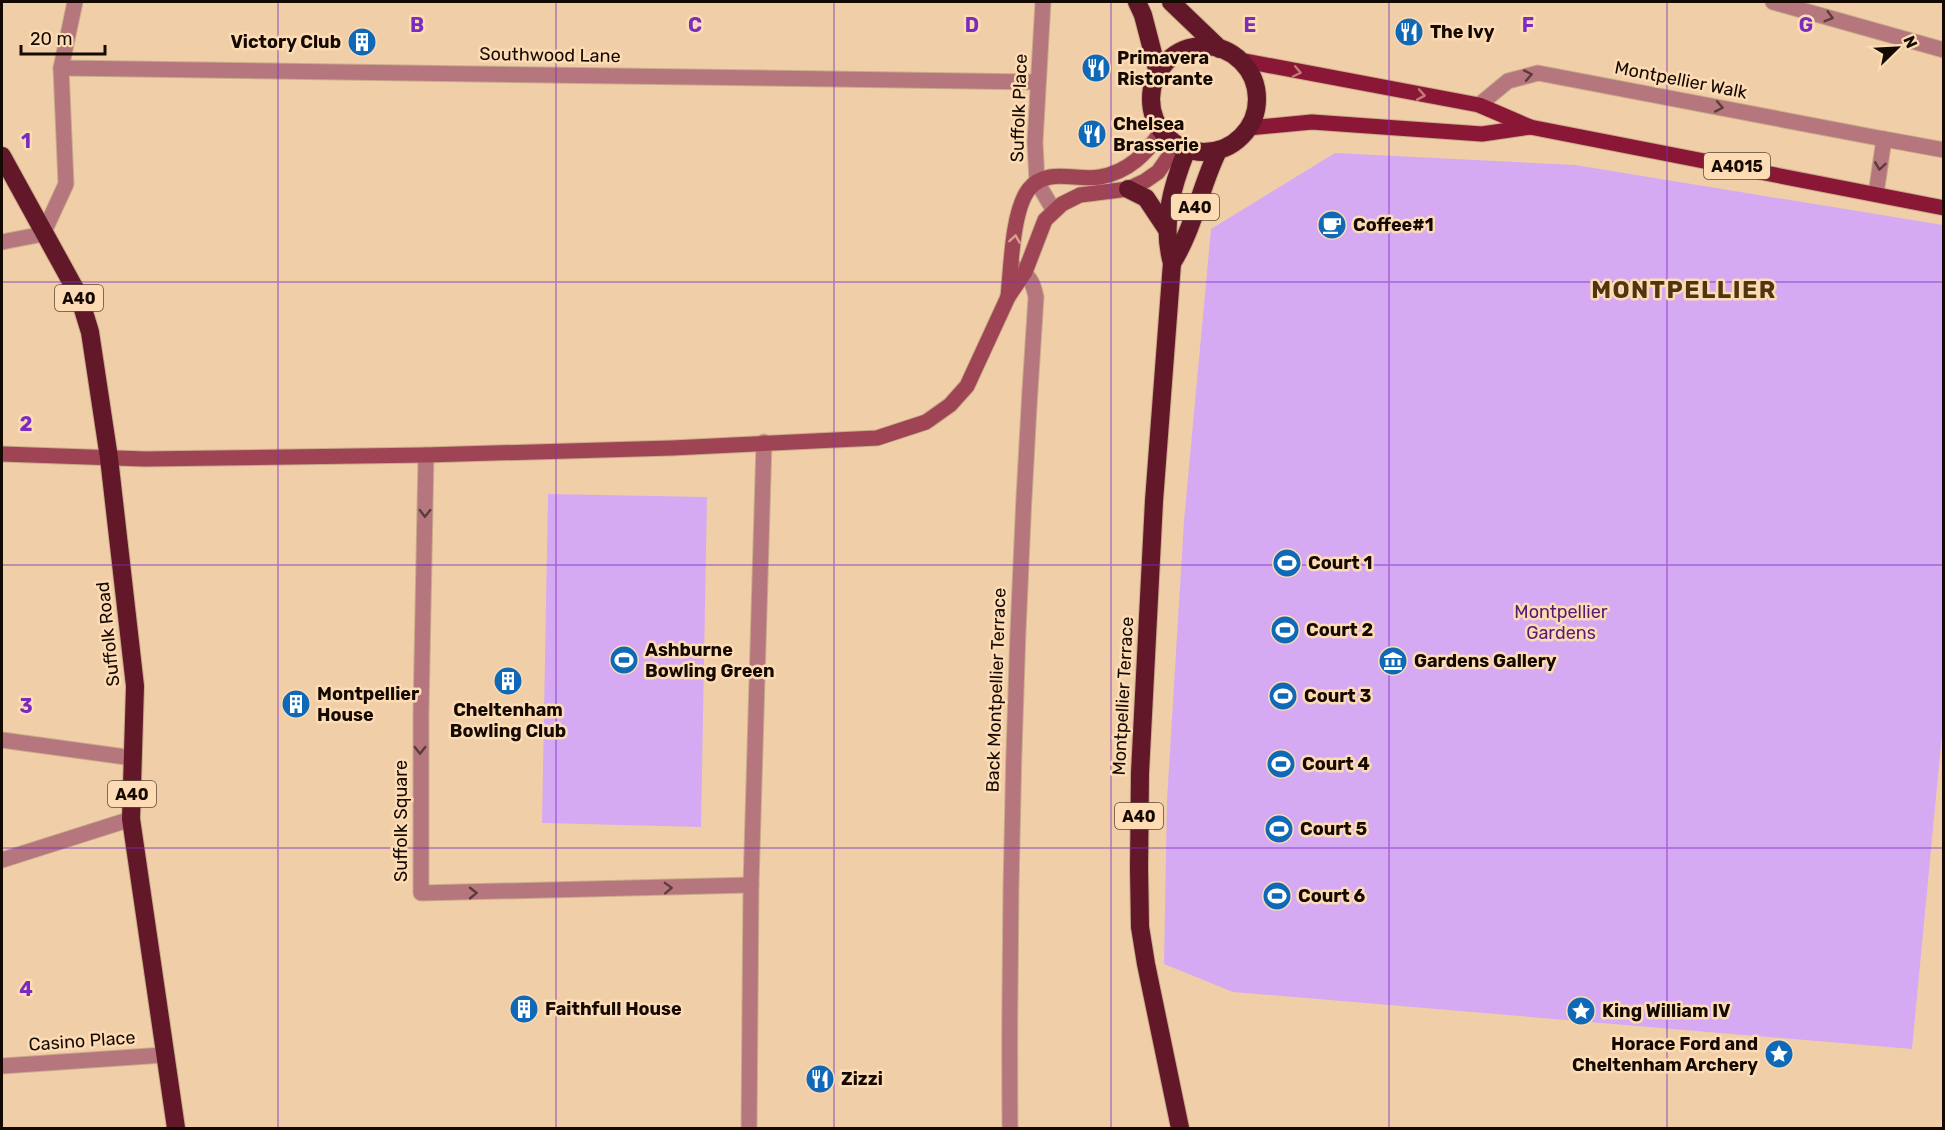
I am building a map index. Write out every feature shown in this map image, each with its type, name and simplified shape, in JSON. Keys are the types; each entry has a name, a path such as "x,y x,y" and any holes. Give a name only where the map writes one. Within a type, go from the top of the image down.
{"highway":[{"path":"1137,2 1143,15 1158,73"},
{"path":"1171,2 1220,49 1240,60 1248,69 1257,93 1254,117 1248,129 1230,146 1218,151 1182,147 1161,132 1151,101 1158,73 1164,63 1184,50 1196,46 1220,49"},
{"name":"Montpellier Terrace","path":"1180,1128 1140,927 1139,868 1140,773 1154,501 1172,263 1166,228 1182,147"},
{"name":"Montpellier Terrace","path":"1172,263 1186,236 1218,151"},
{"name":"Suffolk Road","path":"2,156 78,296 90,332 109,458 135,686 131,819 176,1128"},
{"path":"1128,189 1146,198 1166,228"}],"main road":[{"name":"A4015","path":"1240,60 1479,105 1530,127 1944,208"},
{"name":"A4015","path":"1248,129 1312,122 1482,134 1530,127"}],"street":[{"path":"2,242 44,234 66,184 61,68 75,2"},
{"name":"Suffolk Place","path":"1043,2 1035,142 1037,182 1054,211"},
{"path":"1773,2 1944,50"},
{"name":"Southwood Lane","path":"61,68 1038,82"},
{"name":"Montpellier Walk","path":"1479,105 1508,81 1538,73 1944,150"},
{"path":"1018,269 1021,204 1029,189 1037,182 1057,176 1099,177 1114,172 1142,157 1161,132"},
{"path":"1876,194 1884,139"},
{"path":"2,454 109,458 426,455 877,438 926,422 950,405 966,386 1008,297 1018,269 1045,220 1054,211 1080,195 1128,189 1158,172 1182,147"},
{"name":"Back Montpellier Terrace","path":"1010,1128 1012,780 1018,600 1036,297 1034,284 1018,269"},
{"path":"749,1128 751,885 764,442"},
{"name":"Suffolk Square","path":"426,455 420,723 421,893 751,885"},
{"path":"2,740 134,759"},
{"path":"2,860 131,819"},
{"name":"Casino Place","path":"2,1066 164,1055"}],"green space":[{"name":"Montpellier Gardens","path":"1335,153 1575,165 1943,225 1944,713 1912,1049 1233,992 1164,964 1167,800 1184,521 1211,229"},
{"name":"Ashburne Bowling Green","path":"548,494 707,497 701,827 542,823"}],"place":[{"name":"The Ivy","path":"1409,32"},
{"name":"Victory Club","path":"362,42"},
{"name":"Primavera Ristorante","path":"1096,68"},
{"name":"Chelsea Brasserie","path":"1092,134"},
{"name":"Coffee#1","path":"1332,225"},
{"name":"Court 1","path":"1287,563"},
{"name":"Court 2","path":"1285,630"},
{"name":"Ashburne Bowling Green","path":"624,660"},
{"name":"Gardens Gallery","path":"1393,661"},
{"name":"Cheltenham Bowling Club","path":"508,681"},
{"name":"Court 3","path":"1283,696"},
{"name":"Montpellier House","path":"296,704"},
{"name":"Court 4","path":"1281,764"},
{"name":"Court 5","path":"1279,829"},
{"name":"Court 6","path":"1277,896"},
{"name":"Faithfull House","path":"524,1009"},
{"name":"King William IV","path":"1581,1011"},
{"name":"Horace Ford and Cheltenham Archery","path":"1779,1054"},
{"name":"Zizzi","path":"820,1079"}],"district":[{"name":"MONTPELLIER","path":"1684,290"}]}
